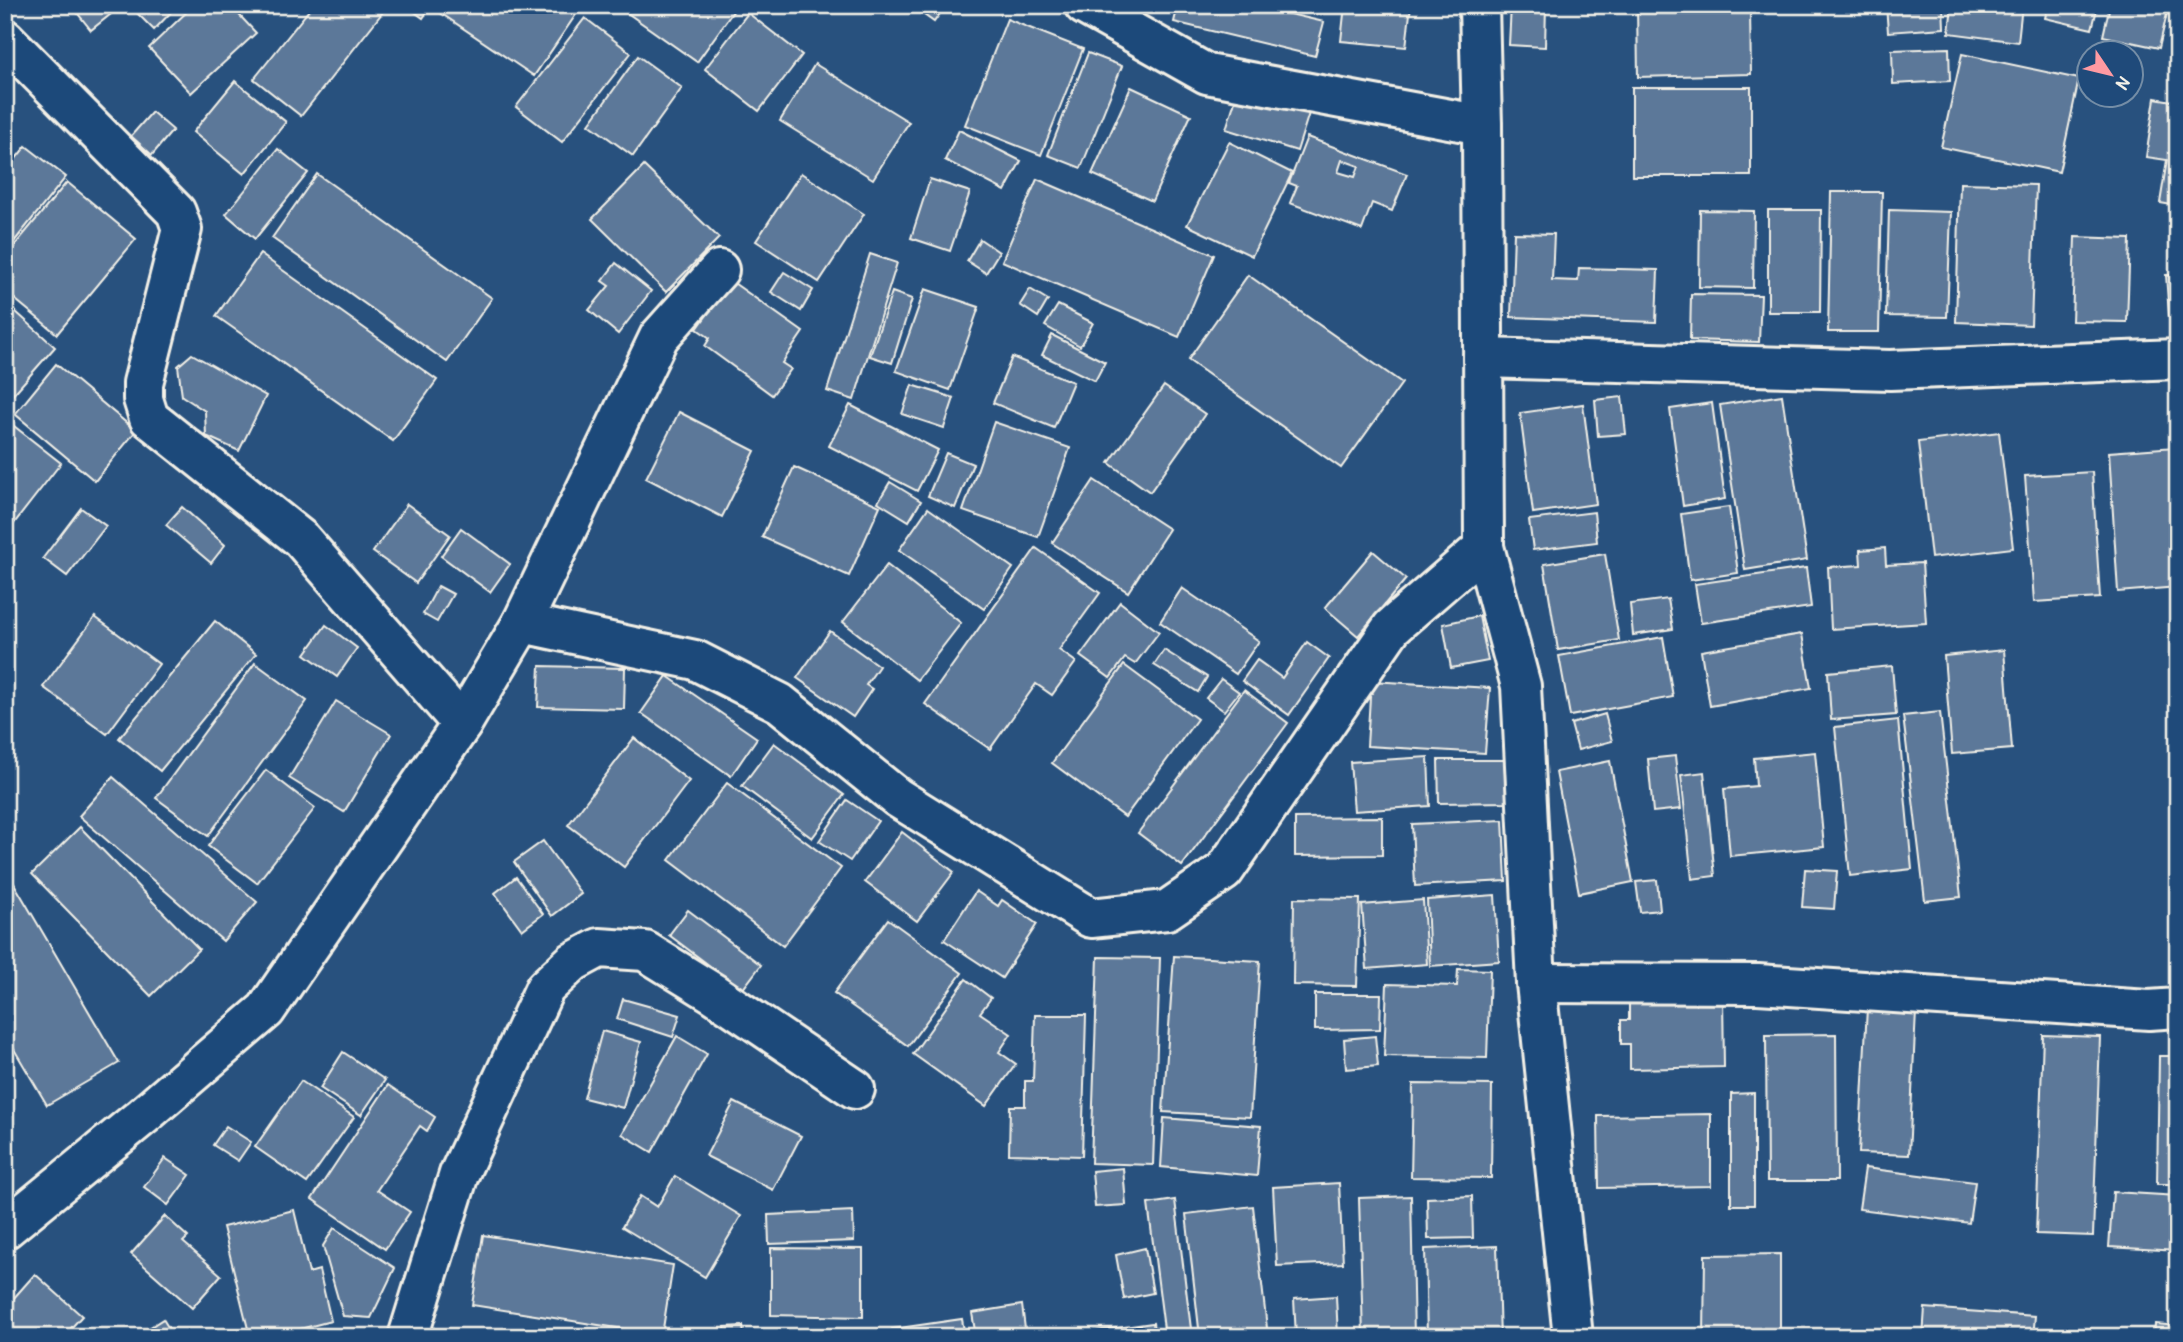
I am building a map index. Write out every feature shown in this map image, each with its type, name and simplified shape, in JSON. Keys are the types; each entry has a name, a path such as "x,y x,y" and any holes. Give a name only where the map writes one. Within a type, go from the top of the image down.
{"street":[{"path":"1084,5 1207,74 1482,125"},
{"path":"1479,5 1484,547 1521,686 1536,983 1573,1337"},
{"path":"5,39 176,212 180,221 182,229 143,383 143,399 149,418 301,539 462,724"},
{"path":"5,1229 267,1010 462,724 522,623 659,337 719,270"},
{"path":"1483,358 1890,370 2178,359"},
{"path":"522,623 695,660 780,703 898,798 1091,918 1167,910 1224,871 1392,627 1484,547"},
{"path":"408,1337 459,1174 545,988 573,962 599,948 645,951 713,993 855,1089"},
{"path":"1536,983 1758,984 2149,1010 2178,1008"}],"building":[{"path":"71,5 121,5 121,6 91,30"},
{"path":"129,5 178,5 154,30"},
{"path":"194,5 230,5 256,33 191,93 149,48"},
{"path":"313,5 382,5 386,8 301,116 254,79"},
{"path":"405,5 432,5 423,18"},
{"path":"444,5 565,5 577,13 534,76 439,12"},
{"path":"616,5 727,5 734,10 697,62"},
{"path":"910,5 946,5 934,22"},
{"path":"1178,5 1251,5 1324,22 1315,56 1174,22"},
{"path":"1345,5 1411,5 1406,47 1341,41"},
{"path":"1511,5 1546,5 1545,47 1509,45"},
{"path":"1637,5 1678,5 1678,13 1750,11 1751,74 1638,77"},
{"path":"1886,5 1943,5 1944,28 1888,32"},
{"path":"1952,5 2022,5 2018,42 1949,33"},
{"path":"2048,5 2098,5 2092,29 2045,18"},
{"path":"2110,5 2169,5 2159,48 2144,45 2144,38 2103,36"},
{"path":"748,13 802,55 759,111 705,69"},
{"path":"585,18 631,53 562,142 516,107"},
{"path":"1007,19 1083,49 1041,155 965,125"},
{"path":"1949,48 1950,81 1893,84 1892,50"},
{"path":"1088,53 1122,66 1081,168 1048,155"},
{"path":"1962,54 2074,78 2074,102 2059,172 1941,147"},
{"path":"638,56 682,88 633,156 589,124"},
{"path":"815,64 909,122 873,179 780,121"},
{"path":"235,81 286,122 244,174 193,132"},
{"path":"1131,87 1191,115 1152,201 1092,174"},
{"path":"1632,87 1751,87 1751,176 1632,176"},
{"path":"1239,88 1310,110 1297,151 1226,129"},
{"path":"2155,98 2178,102 2178,206 2160,203 2167,160 2146,157"},
{"path":"152,112 173,130 152,155 131,136"},
{"path":"959,130 1021,161 1005,191 945,160"},
{"path":"1307,137 1407,174 1392,211 1372,203 1362,230 1290,203 1297,186 1289,183","holes":["1342,160 1359,166 1355,177 1338,172"]},
{"path":"1229,142 1292,173 1252,256 1187,225"},
{"path":"26,146 66,177 13,243 5,237 5,172"},
{"path":"278,149 308,173 255,239 226,214"},
{"path":"644,166 719,238 666,292 592,219"},
{"path":"801,173 864,214 819,282 756,241"},
{"path":"317,174 492,298 447,362 272,238"},
{"path":"930,179 970,192 950,251 911,238"},
{"path":"1037,179 1214,255 1179,337 1002,261"},
{"path":"67,182 136,239 57,334 5,291 5,257"},
{"path":"1960,183 2036,185 2031,325 1956,322"},
{"path":"1831,192 1882,192 1879,332 1828,332"},
{"path":"1700,210 1754,211 1753,288 1699,287"},
{"path":"1768,210 1821,210 1820,312 1768,312"},
{"path":"1889,210 1951,212 1947,317 1886,316"},
{"path":"1514,233 1554,234 1552,280 1578,281 1579,268 1658,270 1656,322 1511,317"},
{"path":"2075,237 2130,239 2127,322 2072,321"},
{"path":"980,239 999,252 986,273 967,261"},
{"path":"260,254 437,380 393,441 216,316"},
{"path":"870,254 897,263 854,400 827,391"},
{"path":"616,263 651,291 618,334 589,310 609,286 602,281"},
{"path":"784,272 813,290 801,311 771,292"},
{"path":"1248,275 1402,383 1341,468 1188,360"},
{"path":"2166,275 2178,275 2178,315 2169,315"},
{"path":"731,281 803,332 782,363 791,369 772,395 705,346 710,338 697,329"},
{"path":"925,289 979,307 950,390 896,371"},
{"path":"1030,289 1048,300 1038,317 1020,305"},
{"path":"892,292 912,299 892,363 870,356"},
{"path":"1691,294 1761,295 1759,342 1690,340"},
{"path":"5,302 55,347 10,398 5,394"},
{"path":"1058,305 1093,323 1080,346 1045,326"},
{"path":"1052,335 1105,362 1095,381 1042,355"},
{"path":"192,354 266,396 239,451 206,436 205,411 182,396 178,366"},
{"path":"1012,357 1073,382 1054,428 993,403"},
{"path":"56,364 136,431 95,481 15,414"},
{"path":"912,385 954,398 944,428 902,414"},
{"path":"1164,386 1205,414 1150,492 1109,463"},
{"path":"1782,395 1807,560 1745,570 1720,405"},
{"path":"1622,397 1626,434 1598,436 1595,400"},
{"path":"1712,403 1725,499 1683,506 1670,409"},
{"path":"1583,404 1596,504 1533,513 1520,413"},
{"path":"850,405 938,450 917,491 829,446"},
{"path":"679,412 755,451 722,517 646,478"},
{"path":"5,419 61,463 5,535"},
{"path":"994,422 1070,448 1038,537 963,511"},
{"path":"1999,432 2013,548 1931,558 1918,442"},
{"path":"2175,447 2178,484 2178,587 2118,592 2109,452"},
{"path":"946,453 973,464 955,508 928,496"},
{"path":"794,467 880,506 849,576 762,537"},
{"path":"2092,472 2100,598 2034,602 2025,476"},
{"path":"1094,480 1169,529 1128,592 1052,543"},
{"path":"890,482 921,501 909,521 878,502"},
{"path":"407,504 450,535 416,583 373,552"},
{"path":"182,507 225,545 211,563 166,525"},
{"path":"1729,507 1738,573 1690,580 1681,514"},
{"path":"81,508 106,526 67,576 43,558"},
{"path":"928,508 1013,568 984,609 899,550"},
{"path":"1594,512 1597,542 1533,550 1529,520"},
{"path":"461,528 510,564 490,592 441,556"},
{"path":"1036,548 1100,593 1059,650 1076,662 1052,695 1036,684 990,749 925,704"},
{"path":"1885,548 1886,565 1922,563 1926,623 1831,629 1828,567 1861,565 1860,550"},
{"path":"1373,551 1406,579 1358,636 1325,608"},
{"path":"1605,554 1619,640 1558,650 1544,564"},
{"path":"887,565 961,623 917,680 843,622"},
{"path":"1806,568 1811,607 1701,623 1695,584"},
{"path":"438,586 453,594 437,622 423,614"},
{"path":"1182,588 1259,641 1236,674 1160,622"},
{"path":"1668,599 1673,629 1633,635 1630,604"},
{"path":"1120,602 1159,632 1135,664 1125,658 1110,678 1080,656"},
{"path":"1479,616 1488,661 1451,668 1443,624"},
{"path":"95,617 159,664 107,734 43,687"},
{"path":"215,621 256,654 160,771 119,738"},
{"path":"326,625 357,648 337,677 305,654"},
{"path":"830,631 879,666 866,685 872,689 853,717 797,678"},
{"path":"1802,634 1811,688 1710,706 1701,651"},
{"path":"1663,637 1673,697 1570,716 1559,656"},
{"path":"1307,642 1329,658 1289,715 1242,681 1257,660 1282,678"},
{"path":"1164,650 1207,677 1198,692 1154,665"},
{"path":"2004,650 2012,749 1952,754 1944,656"},
{"path":"255,663 307,701 208,836 156,798"},
{"path":"1124,665 1197,719 1125,817 1052,763"},
{"path":"540,666 625,668 624,709 538,707"},
{"path":"1892,666 1896,715 1831,720 1828,672"},
{"path":"667,676 757,738 731,776 641,713"},
{"path":"1221,679 1239,692 1224,711 1206,698"},
{"path":"1371,681 1490,688 1485,753 1367,746"},
{"path":"1244,690 1288,723 1182,866 1138,833"},
{"path":"336,701 391,734 344,812 289,778"},
{"path":"1940,712 1961,897 1925,901 1903,716"},
{"path":"1605,714 1612,741 1578,750 1571,724"},
{"path":"1898,720 1912,869 1850,876 1835,727"},
{"path":"634,738 689,781 624,867 568,825"},
{"path":"774,743 844,795 812,838 742,786"},
{"path":"1815,752 1824,847 1730,856 1724,789 1756,786 1754,758"},
{"path":"1675,756 1681,809 1653,812 1648,759"},
{"path":"1428,757 1430,806 1354,811 1350,762"},
{"path":"1438,760 1509,760 1509,802 1439,803"},
{"path":"1610,761 1633,882 1579,893 1556,772"},
{"path":"266,770 315,808 257,883 208,846"},
{"path":"1704,772 1715,876 1692,879 1681,775"},
{"path":"113,777 257,902 223,941 79,816"},
{"path":"727,783 841,868 783,946 669,860"},
{"path":"847,800 878,821 850,861 819,841"},
{"path":"1382,817 1382,855 1295,856 1295,818"},
{"path":"1503,820 1506,881 1415,886 1412,824"},
{"path":"80,827 199,949 151,996 32,874"},
{"path":"902,832 954,872 917,921 865,882"},
{"path":"543,841 581,894 552,916 514,862"},
{"path":"1805,869 1837,871 1834,909 1802,907"},
{"path":"516,877 543,914 522,930 495,893"},
{"path":"12,880 119,1063 47,1105 5,1034 5,884"},
{"path":"1657,880 1660,910 1640,912 1636,882"},
{"path":"976,891 998,906 1002,900 1037,924 1002,978 944,940"},
{"path":"1495,895 1499,961 1430,966 1427,900"},
{"path":"1294,898 1360,899 1357,986 1293,985"},
{"path":"1423,900 1427,964 1367,969 1362,905"},
{"path":"688,910 761,965 742,990 669,935"},
{"path":"888,919 962,973 908,1046 834,993"},
{"path":"1174,956 1260,961 1250,1117 1163,1112"},
{"path":"1098,957 1160,958 1153,1165 1091,1163"},
{"path":"1458,969 1490,970 1487,1058 1384,1056 1387,984 1457,986"},
{"path":"966,979 991,998 980,1013 1011,1034 999,1052 1016,1064 986,1106 913,1054"},
{"path":"1315,994 1381,994 1380,1029 1315,1030"},
{"path":"1723,996 1724,1067 1630,1069 1630,1044 1621,1044 1621,1020 1629,1020 1629,998"},
{"path":"623,999 680,1015 673,1037 617,1019"},
{"path":"1867,1008 1916,1011 1909,1155 1859,1153"},
{"path":"1035,1015 1086,1015 1082,1156 1009,1154 1010,1106 1025,1106 1025,1081 1033,1081"},
{"path":"602,1031 641,1042 623,1108 584,1098"},
{"path":"1836,1034 1837,1181 1767,1181 1766,1035"},
{"path":"2043,1035 2100,1037 2093,1236 2036,1234"},
{"path":"677,1036 707,1054 652,1152 622,1134"},
{"path":"1375,1036 1378,1066 1346,1069 1344,1039"},
{"path":"343,1052 385,1080 361,1115 320,1088"},
{"path":"2159,1056 2178,1056 2178,1184 2157,1184"},
{"path":"301,1081 354,1117 307,1183 255,1147"},
{"path":"1413,1084 1492,1085 1491,1178 1411,1177"},
{"path":"388,1085 435,1117 427,1131 420,1126 377,1190 410,1212 385,1249 312,1199"},
{"path":"1754,1093 1754,1205 1731,1205 1731,1094"},
{"path":"734,1102 801,1136 773,1190 706,1156"},
{"path":"1711,1114 1711,1186 1599,1188 1598,1116"},
{"path":"1164,1118 1261,1126 1257,1176 1161,1167"},
{"path":"226,1126 251,1142 238,1161 213,1145"},
{"path":"165,1158 190,1175 168,1205 144,1187"},
{"path":"1123,1168 1126,1205 1095,1207 1092,1171"},
{"path":"1865,1168 1975,1182 1969,1223 1859,1209"},
{"path":"675,1176 741,1216 705,1277 622,1227 640,1196 657,1207"},
{"path":"1339,1183 1343,1263 1277,1266 1273,1187"},
{"path":"2113,1192 2178,1196 2178,1251 2109,1247"},
{"path":"1411,1196 1414,1337 1363,1337 1359,1198"},
{"path":"1472,1196 1473,1238 1428,1239 1427,1198"},
{"path":"1175,1200 1192,1337 1165,1337 1148,1204"},
{"path":"1253,1206 1268,1337 1200,1337 1186,1214"},
{"path":"294,1210 309,1273 319,1270 331,1321 269,1337 250,1337 223,1227"},
{"path":"853,1211 854,1241 769,1244 768,1215"},
{"path":"165,1216 188,1237 183,1242 221,1275 192,1308 131,1254"},
{"path":"334,1228 395,1268 371,1318 343,1316 323,1246"},
{"path":"483,1235 673,1265 662,1335 472,1305"},
{"path":"1497,1246 1500,1337 1427,1337 1425,1249"},
{"path":"771,1248 863,1249 863,1317 771,1315"},
{"path":"1145,1248 1153,1293 1124,1299 1116,1255"},
{"path":"1780,1254 1780,1337 1704,1337 1705,1255"},
{"path":"35,1274 82,1316 63,1337 5,1337 5,1308"},
{"path":"1336,1296 1338,1337 1296,1337 1294,1299"},
{"path":"1022,1305 1026,1337 976,1337 972,1313"},
{"path":"1925,1308 2035,1316 2033,1337 1923,1337"},
{"path":"163,1319 174,1337 135,1337"},
{"path":"962,1319 965,1337 893,1337 892,1329"},
{"path":"1153,1323 1155,1337 1096,1337 1095,1331"},
{"path":"2155,1324 2178,1326 2178,1337 2154,1337"},
{"path":"743,1326 744,1337 726,1337 725,1327"}]}
